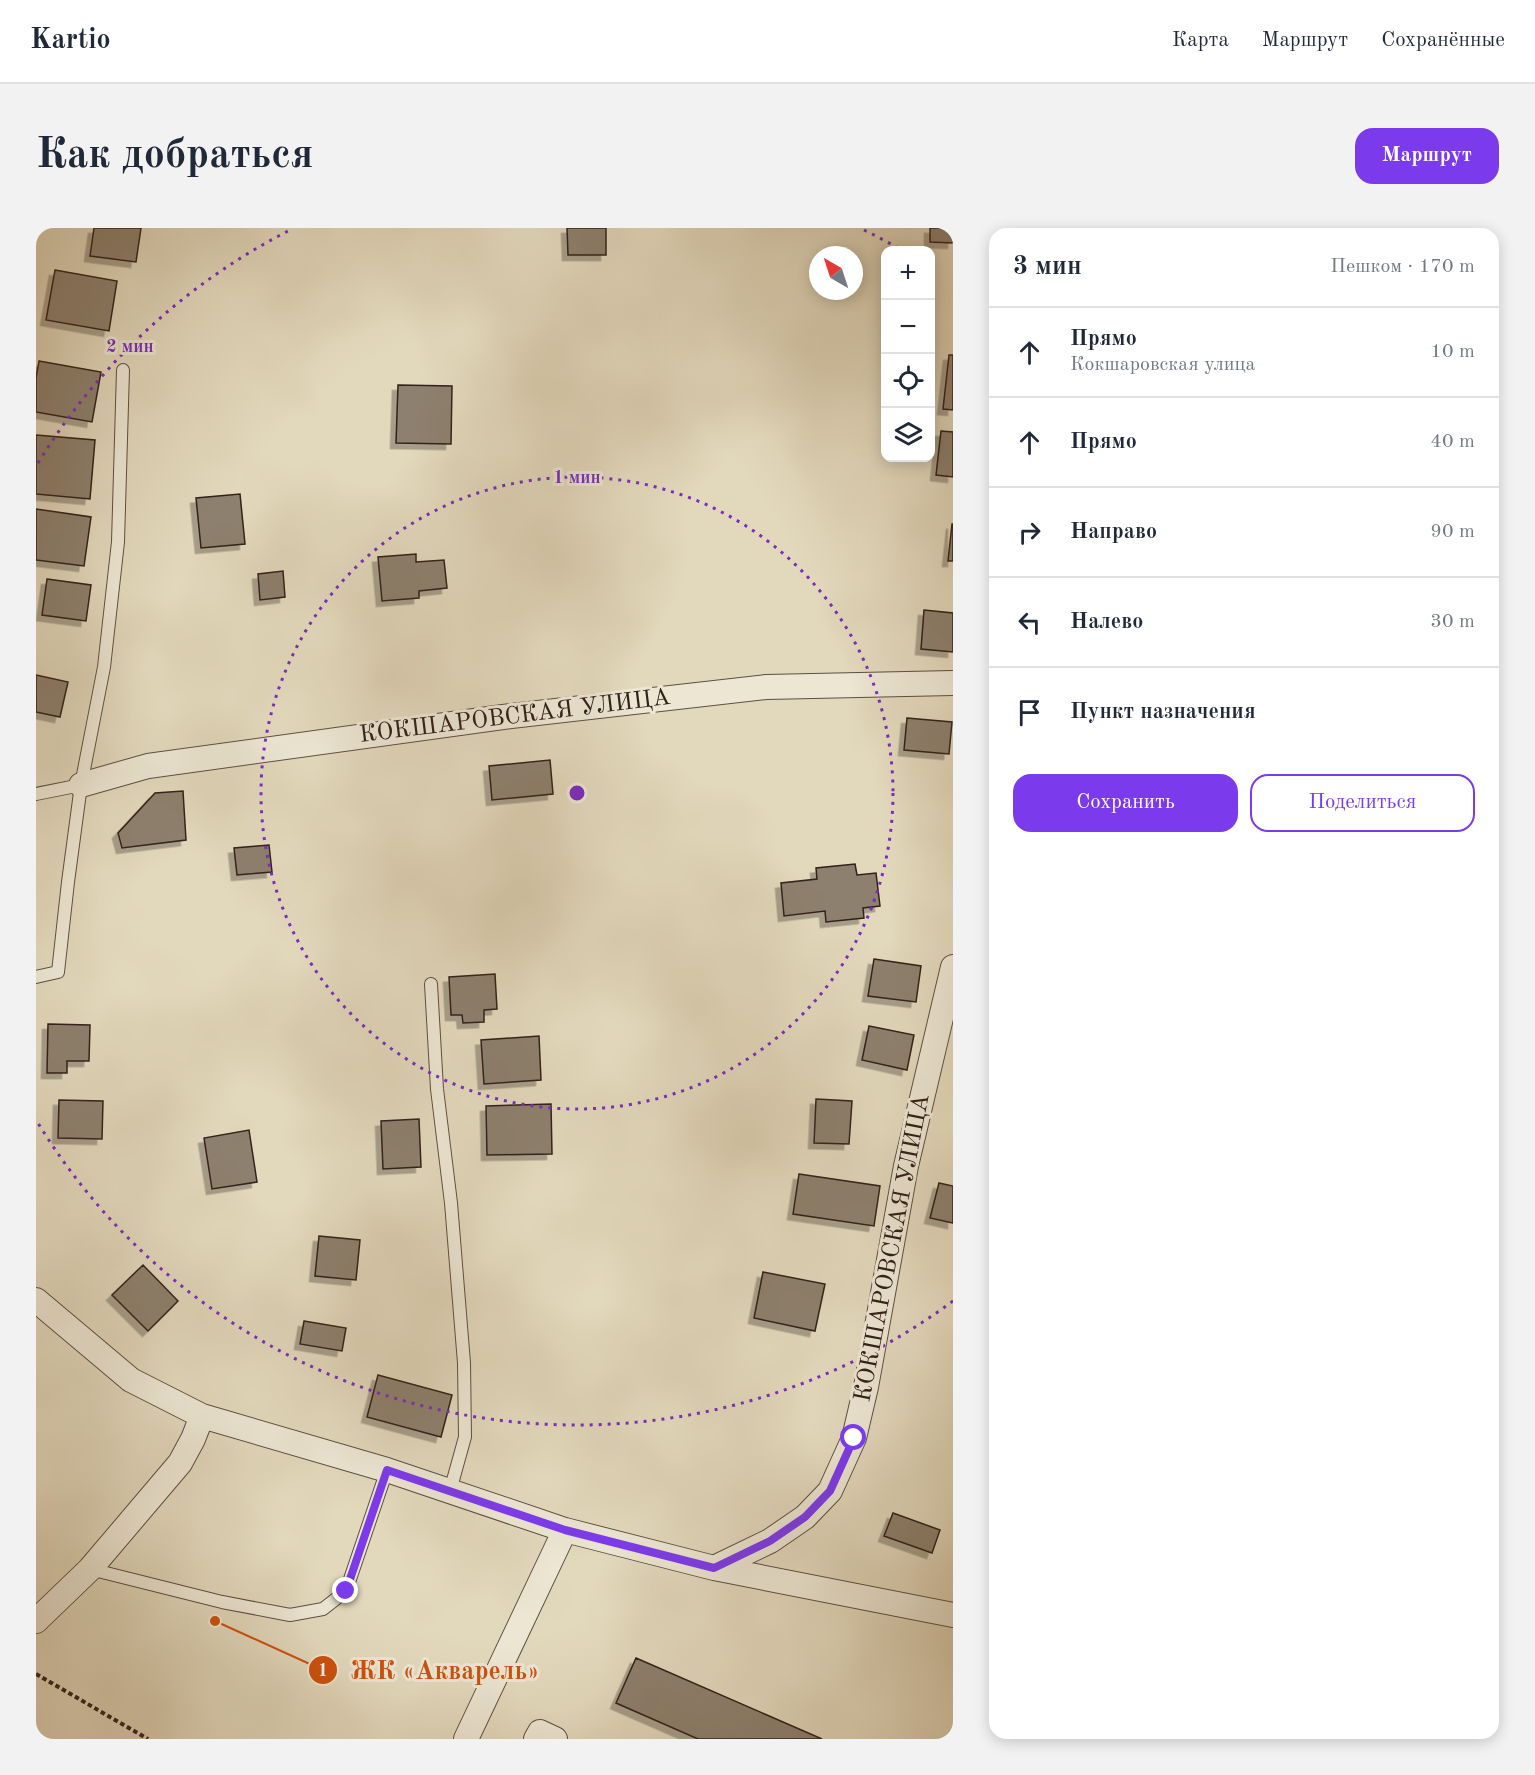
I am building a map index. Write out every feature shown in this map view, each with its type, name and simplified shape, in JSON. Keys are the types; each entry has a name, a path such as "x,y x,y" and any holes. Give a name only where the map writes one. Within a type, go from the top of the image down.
{"street":[{"name":"КОКШАРОВСКАЯ УЛИЦА","path":"81,785 148,766 514,716 766,687 953,683"},
{"name":"КОКШАРОВСКАЯ УЛИЦА","path":"714,1568 770,1541 805,1517 830,1491 854,1438 866,1387 906,1166 953,967"},
{"path":"36,1300 130,1380 202,1416 387,1470 565,1530 714,1568 953,1615"},
{"path":"36,1621 90,1569 180,1463 202,1416"},
{"path":"466,1739 565,1530"}],"lane":[{"path":"36,977 58,972 81,785 104,667 118,542 123,370"},
{"path":"36,794 81,785"},
{"path":"430,984 437,1089 451,1203 464,1363 465,1437 450,1491"},
{"path":"90,1569 222,1602 290,1614 323,1609 346,1591 387,1470"}],"path":[{"path":"36,1674 148,1739"}],"building":[{"path":"94,228 141,228 136,262 90,256"},
{"path":"567,228 606,228 606,255 568,255"},
{"path":"930,228 953,228 953,243 930,242"},
{"path":"55,270 117,281 109,331 46,320"},
{"path":"949,355 953,355 953,410 943,409"},
{"path":"39,361 101,372 92,422 36,412 36,378"},
{"path":"398,385 452,386 451,444 396,443"},
{"path":"941,431 953,432 953,477 936,475"},
{"path":"36,435 95,440 90,499 36,494"},
{"path":"240,494 245,544 201,548 196,498"},
{"path":"36,509 91,517 84,566 36,560"},
{"path":"952,524 953,561 948,561"},
{"path":"416,554 416,562 444,560 447,588 419,591 419,598 382,601 378,557"},
{"path":"283,571 285,597 260,600 258,574"},
{"path":"47,579 91,585 86,621 42,615"},
{"path":"924,610 953,613 953,652 921,649"},
{"path":"36,675 68,682 60,717 36,712"},
{"path":"907,718 952,722 949,754 904,750"},
{"path":"550,760 553,794 492,800 489,766"},
{"path":"183,791 186,840 122,848 118,833 155,793"},
{"path":"269,845 272,872 237,875 234,848"},
{"path":"855,864 857,875 876,873 880,906 863,908 864,918 826,922 825,911 784,916 781,883 817,879 816,868"},
{"path":"874,959 921,966 916,1002 868,996"},
{"path":"495,974 497,1009 484,1010 484,1022 463,1023 462,1015 451,1015 449,977"},
{"path":"48,1024 90,1025 89,1061 67,1061 67,1073 47,1073"},
{"path":"869,1026 914,1035 907,1070 862,1060"},
{"path":"539,1036 541,1080 484,1084 481,1040"},
{"path":"816,1099 852,1101 849,1144 814,1143"},
{"path":"59,1100 103,1101 102,1139 58,1138"},
{"path":"551,1104 552,1154 487,1155 486,1106"},
{"path":"419,1119 421,1167 383,1169 381,1121"},
{"path":"249,1130 257,1182 212,1189 204,1138"},
{"path":"799,1174 880,1186 874,1226 793,1214"},
{"path":"939,1183 953,1186 953,1223 930,1218"},
{"path":"319,1236 360,1240 356,1280 315,1276"},
{"path":"143,1265 178,1301 148,1331 112,1295"},
{"path":"763,1272 825,1284 815,1331 754,1318"},
{"path":"304,1321 346,1328 342,1351 300,1344"},
{"path":"378,1375 452,1395 441,1437 367,1417"},
{"path":"893,1513 940,1530 932,1553 884,1536"},
{"path":"636,1658 822,1739 698,1739 616,1703"}],"place":[{"name":"ЖК «Акварель»","path":"215,1621"}],"route":[{"path":"346,1591 387,1470 565,1530 714,1568 770,1541 805,1517 830,1491 854,1438"}]}
